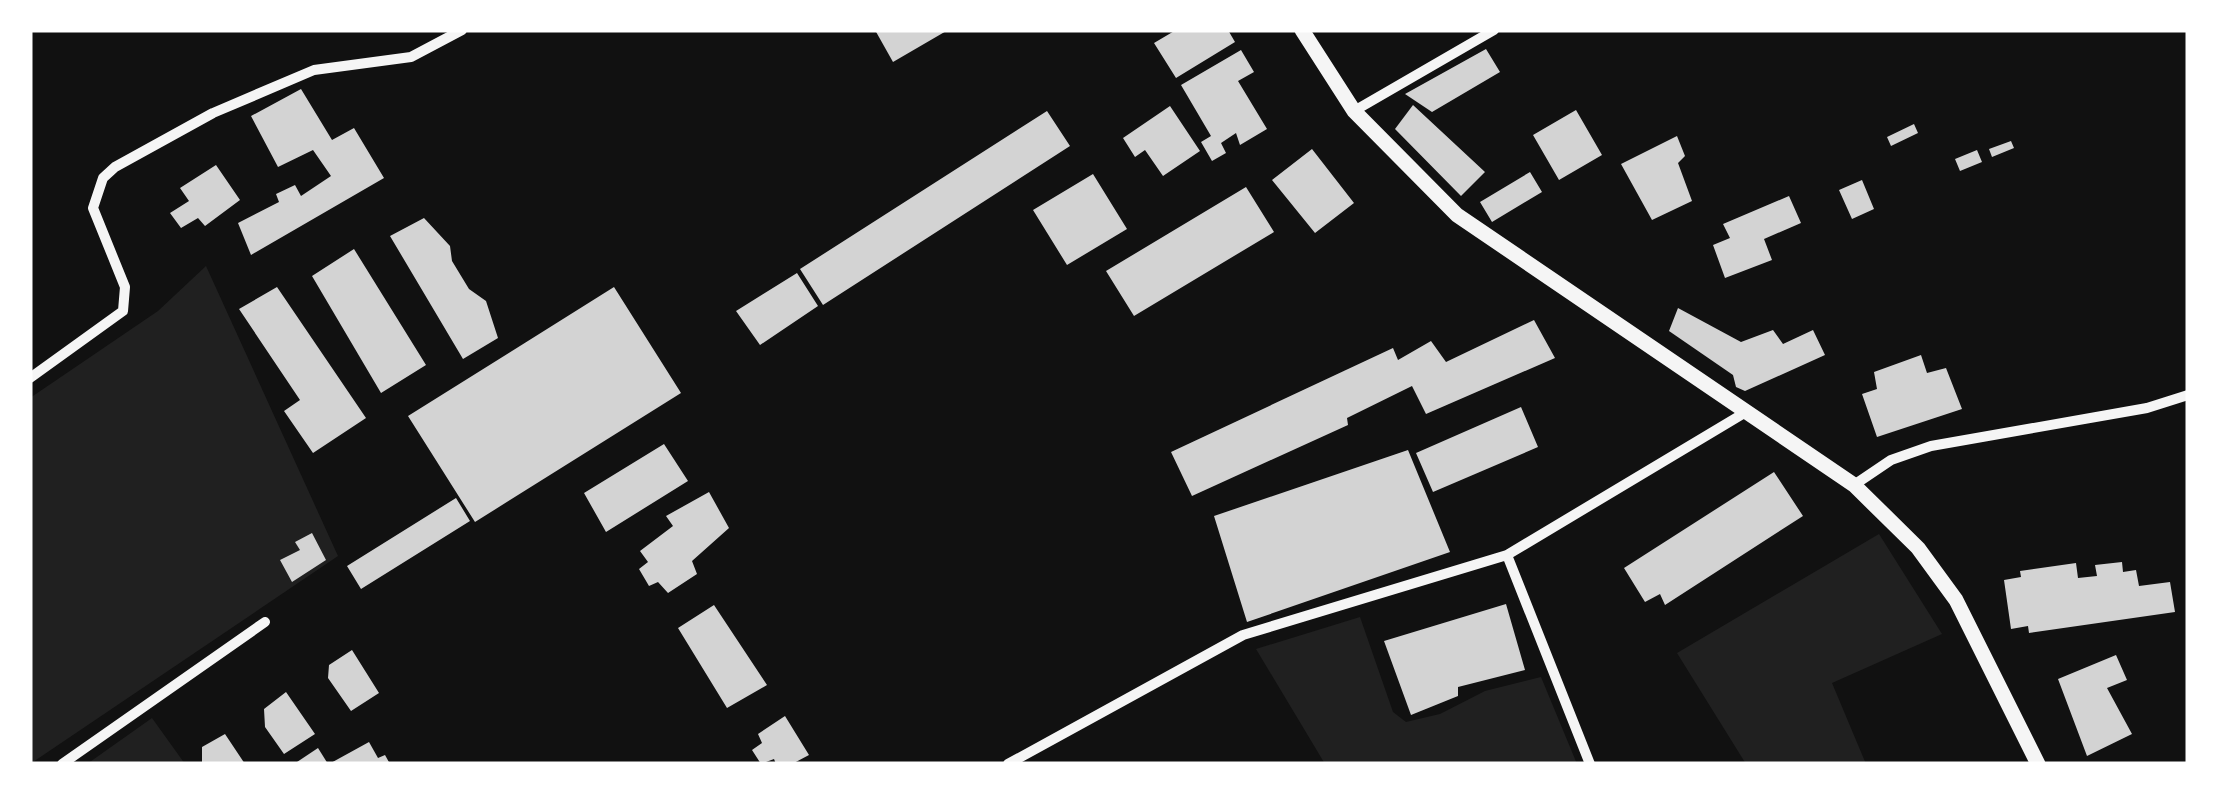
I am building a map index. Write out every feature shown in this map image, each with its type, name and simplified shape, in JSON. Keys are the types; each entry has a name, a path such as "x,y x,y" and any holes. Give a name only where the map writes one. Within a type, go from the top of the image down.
{"street":[{"path":"30,378 124,311 125,287 93,208 104,178 115,166 213,113 314,70 412,57 462,30"},
{"path":"1302,30 1354,111 1457,215 1854,486 1918,548 1956,600 2038,764"},
{"path":"1354,111 1494,30"},
{"path":"1854,486 1892,460 1931,446 2148,408 2188,395"},
{"path":"1008,764 1242,635 1507,554 1746,412"},
{"path":"1507,554 1590,764"},
{"path":"62,764 265,622"}],"shaded area":[{"path":"206,266 338,556 30,764 30,398 158,311"},
{"path":"1879,534 1942,634 1832,683 1866,764 1746,764 1677,653"},
{"path":"1360,617 1393,712 1406,722 1440,714 1485,691 1541,677 1577,764 1325,764 1256,649"},
{"path":"152,718 185,764 87,764"}],"building":[{"path":"875,30 948,30 893,62"},
{"path":"1176,30 1228,30 1235,42 1176,78 1154,43"},
{"path":"1486,49 1500,72 1432,112 1405,94"},
{"path":"1241,50 1254,72 1238,81 1267,129 1240,145 1236,133 1221,143 1226,153 1212,161 1201,142 1211,136 1181,85"},
{"path":"301,89 332,140 354,128 384,178 251,255 238,223 279,202 276,194 295,185 301,196 331,176 313,150 278,167 251,116"},
{"path":"1413,105 1485,172 1461,196 1395,129"},
{"path":"1170,106 1200,151 1163,176 1145,150 1135,157 1123,138"},
{"path":"1576,110 1602,155 1559,180 1533,135"},
{"path":"1047,111 1070,146 823,305 800,269"},
{"path":"1914,124 1918,133 1891,146 1887,137"},
{"path":"1677,136 1685,156 1678,163 1692,201 1652,220 1621,164"},
{"path":"2011,141 2014,148 1992,157 1989,149"},
{"path":"1312,149 1354,203 1315,233 1272,180"},
{"path":"1977,150 1982,162 1960,171 1955,159"},
{"path":"216,165 240,200 205,226 198,218 181,228 170,213 189,201 180,188"},
{"path":"1530,172 1542,192 1492,222 1480,202"},
{"path":"1093,174 1127,229 1067,265 1033,210"},
{"path":"1862,180 1874,209 1852,219 1839,190"},
{"path":"1246,187 1274,232 1134,316 1106,271"},
{"path":"1789,196 1801,223 1764,239 1772,260 1725,278 1713,245 1730,238 1723,224"},
{"path":"424,218 450,246 452,261 469,289 486,301 498,338 463,359 390,236"},
{"path":"354,249 426,365 381,393 312,276"},
{"path":"797,273 818,306 760,345 736,311"},
{"path":"277,287 366,418 313,453 284,411 300,400 239,309"},
{"path":"614,287 681,393 475,522 408,416"},
{"path":"1678,308 1741,342 1773,330 1783,344 1813,330 1825,355 1745,391 1736,387 1733,375 1669,331"},
{"path":"1534,320 1555,358 1426,414 1412,386 1347,418 1348,425 1192,496 1171,452 1393,348 1398,360 1431,341 1446,362"},
{"path":"1921,355 1927,373 1946,368 1962,409 1877,437 1862,394 1877,389 1874,372"},
{"path":"1521,407 1538,447 1433,492 1416,453"},
{"path":"664,444 688,481 606,532 584,493"},
{"path":"1408,450 1450,552 1247,622 1214,516"},
{"path":"1774,472 1803,516 1665,605 1660,594 1645,602 1624,568"},
{"path":"709,492 729,528 692,561 697,574 668,593 658,582 649,586 639,569 648,562 640,551 673,526 666,516"},
{"path":"456,498 470,521 361,589 347,566"},
{"path":"312,533 326,560 292,582 280,560 300,550 295,542"},
{"path":"2122,562 2123,572 2136,570 2139,586 2170,582 2175,612 2029,633 2028,626 2011,629 2004,580 2021,577 2020,571 2076,563 2078,578 2097,576 2095,565"},
{"path":"1506,604 1525,670 1458,687 1458,696 1411,715 1384,641"},
{"path":"714,605 767,685 727,708 678,628"},
{"path":"352,650 379,693 351,711 328,678 329,665"},
{"path":"2116,655 2127,680 2107,688 2132,734 2087,756 2058,679"},
{"path":"286,692 315,734 284,754 265,727 264,709"},
{"path":"785,716 809,755 792,764 776,764 774,759 761,764 752,750 762,743 758,734"},
{"path":"225,734 245,764 202,764 202,747"},
{"path":"369,742 378,758 385,755 390,764 329,764"},
{"path":"318,748 328,764 294,764"}]}
